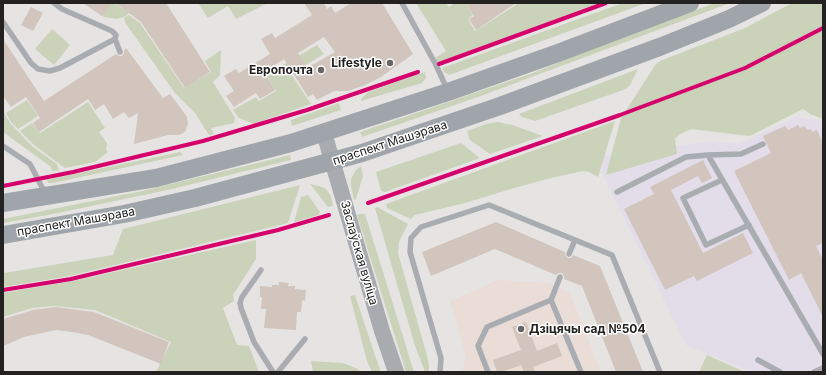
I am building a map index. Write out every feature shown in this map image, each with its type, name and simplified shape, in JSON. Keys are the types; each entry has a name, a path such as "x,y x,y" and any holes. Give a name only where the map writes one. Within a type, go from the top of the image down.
{"main road":[{"name":"праспект Машэрава","path":"3,235 124,214 194,198 362,153 515,101 662,46 729,19 762,3"},
{"path":"3,203 156,178 291,143 448,92 558,53 682,5"},
{"name":"Заслаўская вуліца","path":"324,133 382,331 396,372"}],"lane":[{"path":"54,3 62,9 112,31 116,35 115,39 120,52"},
{"path":"402,3 436,65 448,92"},
{"path":"3,22 31,64 38,70 50,71 60,68 115,39"},
{"path":"617,192 686,157 741,154 763,144"},
{"path":"3,146 30,164 46,196"},
{"path":"708,155 823,354"},
{"path":"722,180 683,198 706,245 749,225"},
{"path":"440,372 441,358 410,252 412,238 421,227 489,205 612,256 660,372"},
{"path":"569,254 575,240"},
{"path":"261,270 242,297 240,303 254,342 273,372"},
{"path":"560,277 551,300 581,372"},
{"path":"488,372 478,346 487,327 551,300"},
{"path":"278,372 305,339"},
{"path":"758,360 780,372"},
{"path":"814,372 823,368"}],"shaded area":[{"path":"796,117 823,121 823,372 751,372 686,345 594,157 711,141 739,144"},
{"name":"Дзіцячы сад №504","path":"498,280 549,283 570,293 601,372 462,372 466,357 450,301"}],"green space":[{"path":"100,3 114,3 129,13 126,16 117,19 102,16 107,8"},
{"path":"198,3 266,4 236,19 228,6 208,18"},
{"path":"416,3 446,3 449,7 455,3 466,3 473,15 468,19 475,31 519,3 600,3 437,63 435,58 446,51"},
{"path":"623,3 646,3 449,75 444,72 442,68"},
{"path":"715,3 730,3 478,97 362,137 360,132 533,73 612,41"},
{"path":"792,3 823,3 823,119 810,114 803,109 750,136 691,129 680,134 675,139 677,154 606,175 621,118 656,64 660,61 745,28"},
{"path":"129,15 140,23 184,88 211,72 205,61 221,50 220,75 213,82 235,118 234,123 211,128 214,134 209,135 195,113 175,93 126,24 124,18"},
{"path":"52,29 70,45 54,65 35,49"},
{"path":"317,45 324,54 291,74 311,104 254,124 239,118 233,110 256,97 259,101 276,91 266,75"},
{"path":"638,69 630,85 626,89 535,121 522,117 519,114"},
{"path":"425,72 426,78 422,83 361,101 361,99 368,92"},
{"path":"27,100 38,116 18,129 11,122 6,113"},
{"path":"88,102 105,128 99,132 107,143 106,150 108,152 95,162 65,168 34,145 20,131 32,123 40,133"},
{"path":"339,103 341,110 292,126 291,120"},
{"path":"3,111 10,123 32,146 57,164 59,170 52,171 51,167 3,132"},
{"path":"615,121 598,177 589,172 583,171 547,179 465,203 415,215 411,219 387,208 386,204"},
{"path":"498,122 512,125 543,136 490,154 470,140 467,131 486,124"},
{"path":"461,143 480,158 385,192 381,191 376,172"},
{"path":"180,152 183,155 53,183 49,183 46,180"},
{"path":"290,155 291,160 168,190 3,223 3,219 142,191"},
{"path":"361,166 363,176 356,199 354,200 351,179 356,170"},
{"path":"310,184 326,189 331,196 333,206 328,207"},
{"path":"300,185 288,223 70,276 3,287 3,272 113,255 123,229"},
{"path":"308,195 320,212 319,215 294,222 301,197"},
{"path":"377,207 408,224 399,242 398,253 427,356 429,372 425,372 415,346 375,208"},
{"path":"365,214 414,372 406,372 357,215"},
{"path":"256,240 256,259 233,295 234,301 223,308 237,345 249,346 259,372 156,372 171,342 95,310 54,306 32,308 3,317 3,293 78,280"},
{"path":"355,295 381,372 372,372 367,361 350,296"},
{"path":"707,355 745,372 699,372"},
{"path":"311,361 343,363 358,369 360,372 313,372"}],"building":[{"path":"83,3 111,3 102,16"},
{"path":"115,3 166,3 210,72 185,88 141,22"},
{"path":"304,3 324,3 327,9 331,6 335,13 351,3 382,3 413,54 381,77 365,85 348,91 334,91 317,100 313,94 308,97 284,59 264,72 275,90 260,99 256,93 234,107 226,96 234,91 224,76 236,69 239,73 270,54 261,39 272,33 275,38 312,15","holes":["324,37 335,52 307,68 298,53"]},
{"path":"466,3 516,3 476,30 469,19 474,16"},
{"path":"31,7 43,13 33,31 21,25"},
{"path":"3,39 44,101 116,54 122,56 126,48 163,98 170,94 185,114 188,124 185,132 179,135 168,135 134,144 138,113 129,118 124,112 113,119 104,104 95,110 88,99 39,132 33,123 40,118 26,97 11,107 3,96"},
{"path":"798,125 800,128 805,126 807,130 811,129 812,132 817,130 823,143 823,243 816,246 823,260 823,317 801,273 789,280 734,171 771,153 763,136 785,126 788,130"},
{"path":"703,160 712,178 702,183 698,176 671,190 703,253 743,233 753,253 697,281 694,276 665,290 624,209 654,194 650,187"},
{"path":"496,222 565,252 565,255 568,258 571,258 573,255 600,266 643,372 616,372 582,286 564,279 562,273 556,275 495,249 431,276 422,252"},
{"path":"279,282 289,283 288,286 295,286 295,289 306,290 305,301 302,300 301,312 297,312 296,330 264,328 266,309 261,309 262,297 260,297 260,286 272,287 272,285 279,285"},
{"path":"55,307 94,312 169,342 161,364 88,335 56,330 24,337 3,346 3,319 33,310"},
{"path":"526,322 537,351 557,343 562,356 533,367 535,372 524,372 521,365 502,372 497,372 493,360 521,350 512,327"}],"cycle path":[{"path":"439,64 606,3"},
{"path":"368,203 620,115 745,68 823,28"},
{"path":"3,186 73,172 203,141 307,110 418,72"},
{"path":"3,290 71,279 278,230 329,215"}],"place":[{"name":"Lifestyle","path":"390,63"},
{"name":"Европочта","path":"321,70"},
{"name":"Дзіцячы сад №504","path":"521,329"}]}
